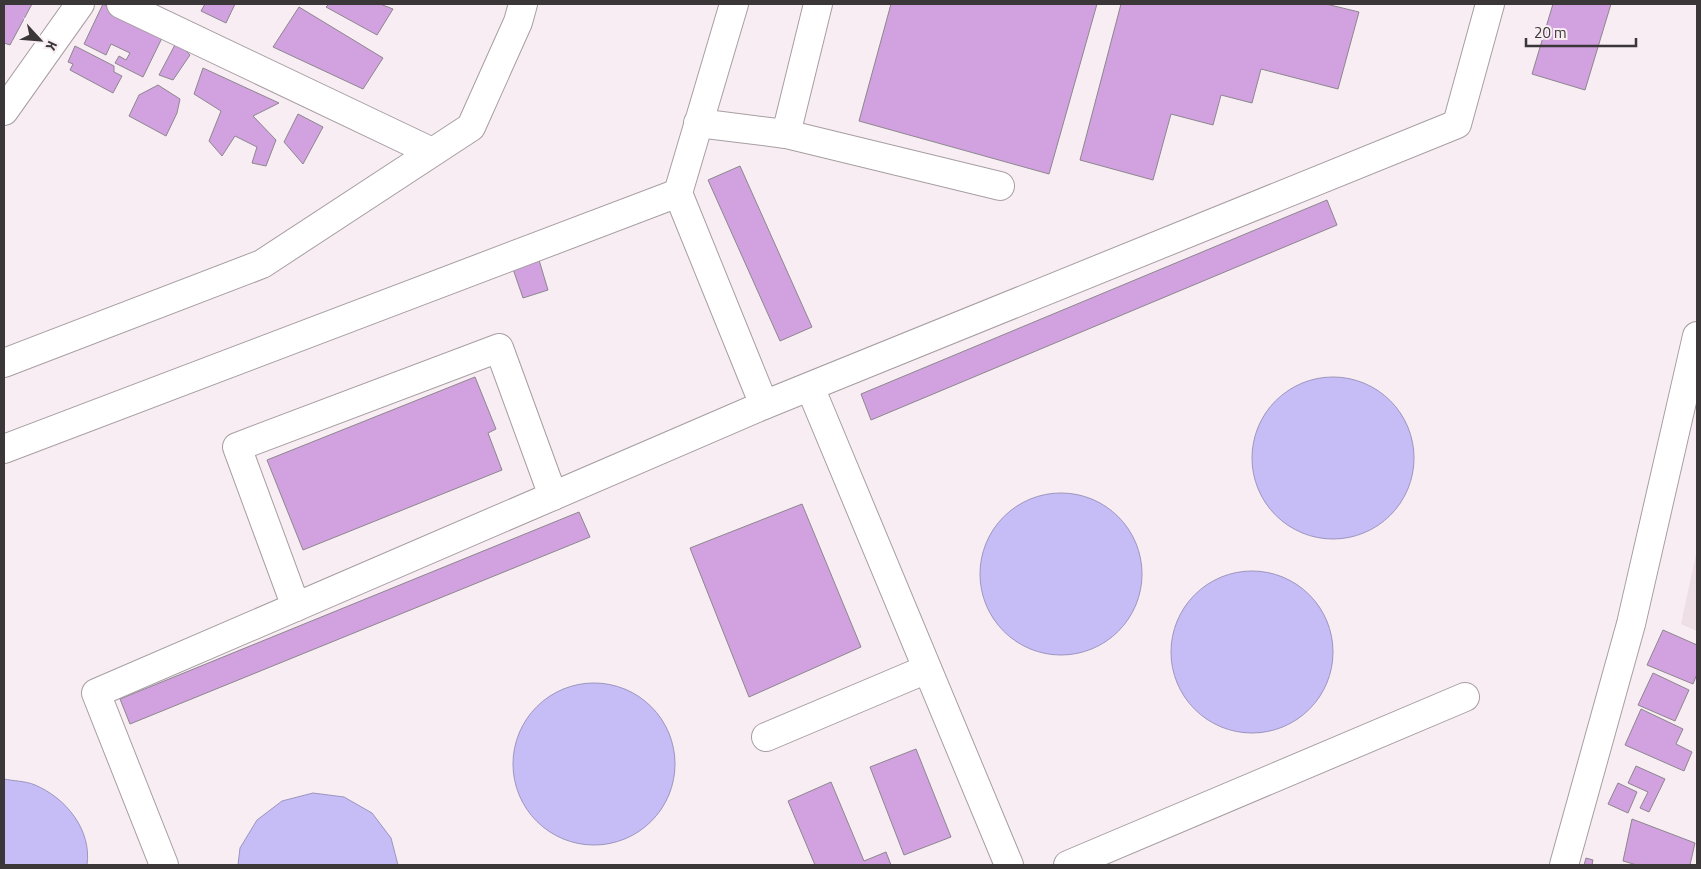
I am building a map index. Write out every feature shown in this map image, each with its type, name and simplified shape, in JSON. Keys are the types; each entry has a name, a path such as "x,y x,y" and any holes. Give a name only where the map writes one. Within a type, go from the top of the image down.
{"street":[{"path":"4,111 80,4"},
{"path":"122,4 432,152"},
{"path":"4,363 262,264 470,127 518,22 523,4"},
{"path":"734,4 678,193 764,405"},
{"path":"786,134 818,4"},
{"path":"164,865 96,693 764,405 1457,124 1490,4"},
{"path":"698,123 786,134 1000,186"},
{"path":"4,449 678,193"},
{"path":"1564,865 1631,624 1697,336"},
{"path":"296,607 237,447 499,348 553,496"},
{"path":"810,386 1009,865"},
{"path":"766,737 927,669"},
{"path":"1068,865 1465,697"}],"shaded area":[{"path":"1333,377 1364,383 1390,401 1408,427 1414,458 1408,489 1390,515 1364,533 1333,539 1302,533 1276,515 1258,489 1252,458 1258,427 1276,401 1302,383"},
{"path":"1061,493 1092,499 1118,517 1136,543 1142,574 1136,605 1118,631 1092,649 1061,655 1030,649 1004,631 986,605 980,574 986,543 1004,517 1030,499"},
{"path":"1697,550 1697,631 1681,624"},
{"path":"1252,571 1268,573 1283,578 1297,585 1309,595 1319,607 1326,621 1331,636 1333,652 1331,668 1326,683 1319,697 1309,709 1297,719 1283,726 1268,731 1252,733 1236,731 1221,726 1207,719 1195,709 1185,697 1178,683 1173,668 1171,652 1173,636 1178,621 1185,607 1195,595 1207,585 1221,578 1236,573"},
{"path":"594,683 625,689 651,707 669,733 675,764 669,795 651,821 625,839 594,845 563,839 537,821 519,795 513,764 519,733 537,707 563,689"},
{"path":"4,779 35,785 57,798 66,807 81,828 87,852 87,865 4,865"},
{"path":"313,793 344,797 372,813 391,838 398,865 238,865 240,848 257,820 282,801"}],"building":[{"path":"4,4 32,4 10,45 4,43"},
{"path":"103,4 123,13 162,38 143,77 115,63 119,56 126,60 130,53 111,44 106,55 84,44"},
{"path":"205,4 235,4 226,23 201,11"},
{"path":"329,4 380,4 393,9 377,35 326,7"},
{"path":"891,4 1097,4 1049,174 859,121"},
{"path":"1121,4 1326,4 1359,12 1338,89 1261,69 1252,103 1221,95 1213,125 1171,114 1153,180 1080,160"},
{"path":"1553,4 1611,4 1585,90 1532,74"},
{"path":"299,7 383,58 363,89 273,47"},
{"path":"177,41 190,55 173,80 159,75"},
{"path":"75,46 114,66 114,72 122,76 113,93 70,70 73,64 68,62"},
{"path":"203,68 279,103 253,116 276,140 266,166 252,163 257,147 235,136 222,156 209,141 221,111 194,94"},
{"path":"158,85 180,99 177,113 166,136 129,116 139,95"},
{"path":"298,114 323,127 303,164 284,142"},
{"path":"740,166 812,327 780,341 708,180"},
{"path":"1327,200 1337,225 871,420 861,394"},
{"path":"539,260 548,290 523,298 513,269"},
{"path":"475,377 496,429 488,433 502,470 303,550 267,460"},
{"path":"802,504 861,647 749,697 690,548"},
{"path":"579,512 590,537 130,724 120,699"},
{"path":"1663,630 1697,645 1697,674 1693,684 1647,665"},
{"path":"1653,673 1689,690 1675,721 1638,705"},
{"path":"1641,709 1683,729 1676,744 1692,752 1684,771 1625,745"},
{"path":"916,749 951,837 904,855 870,767"},
{"path":"1636,766 1665,779 1649,812 1640,808 1648,792 1628,783"},
{"path":"831,782 864,861 886,852 891,865 815,865 788,801"},
{"path":"1618,783 1637,792 1628,813 1608,804"},
{"path":"1632,819 1695,843 1690,865 1637,865 1623,861"},
{"path":"1586,858 1593,860 1592,865 1584,865"}]}
